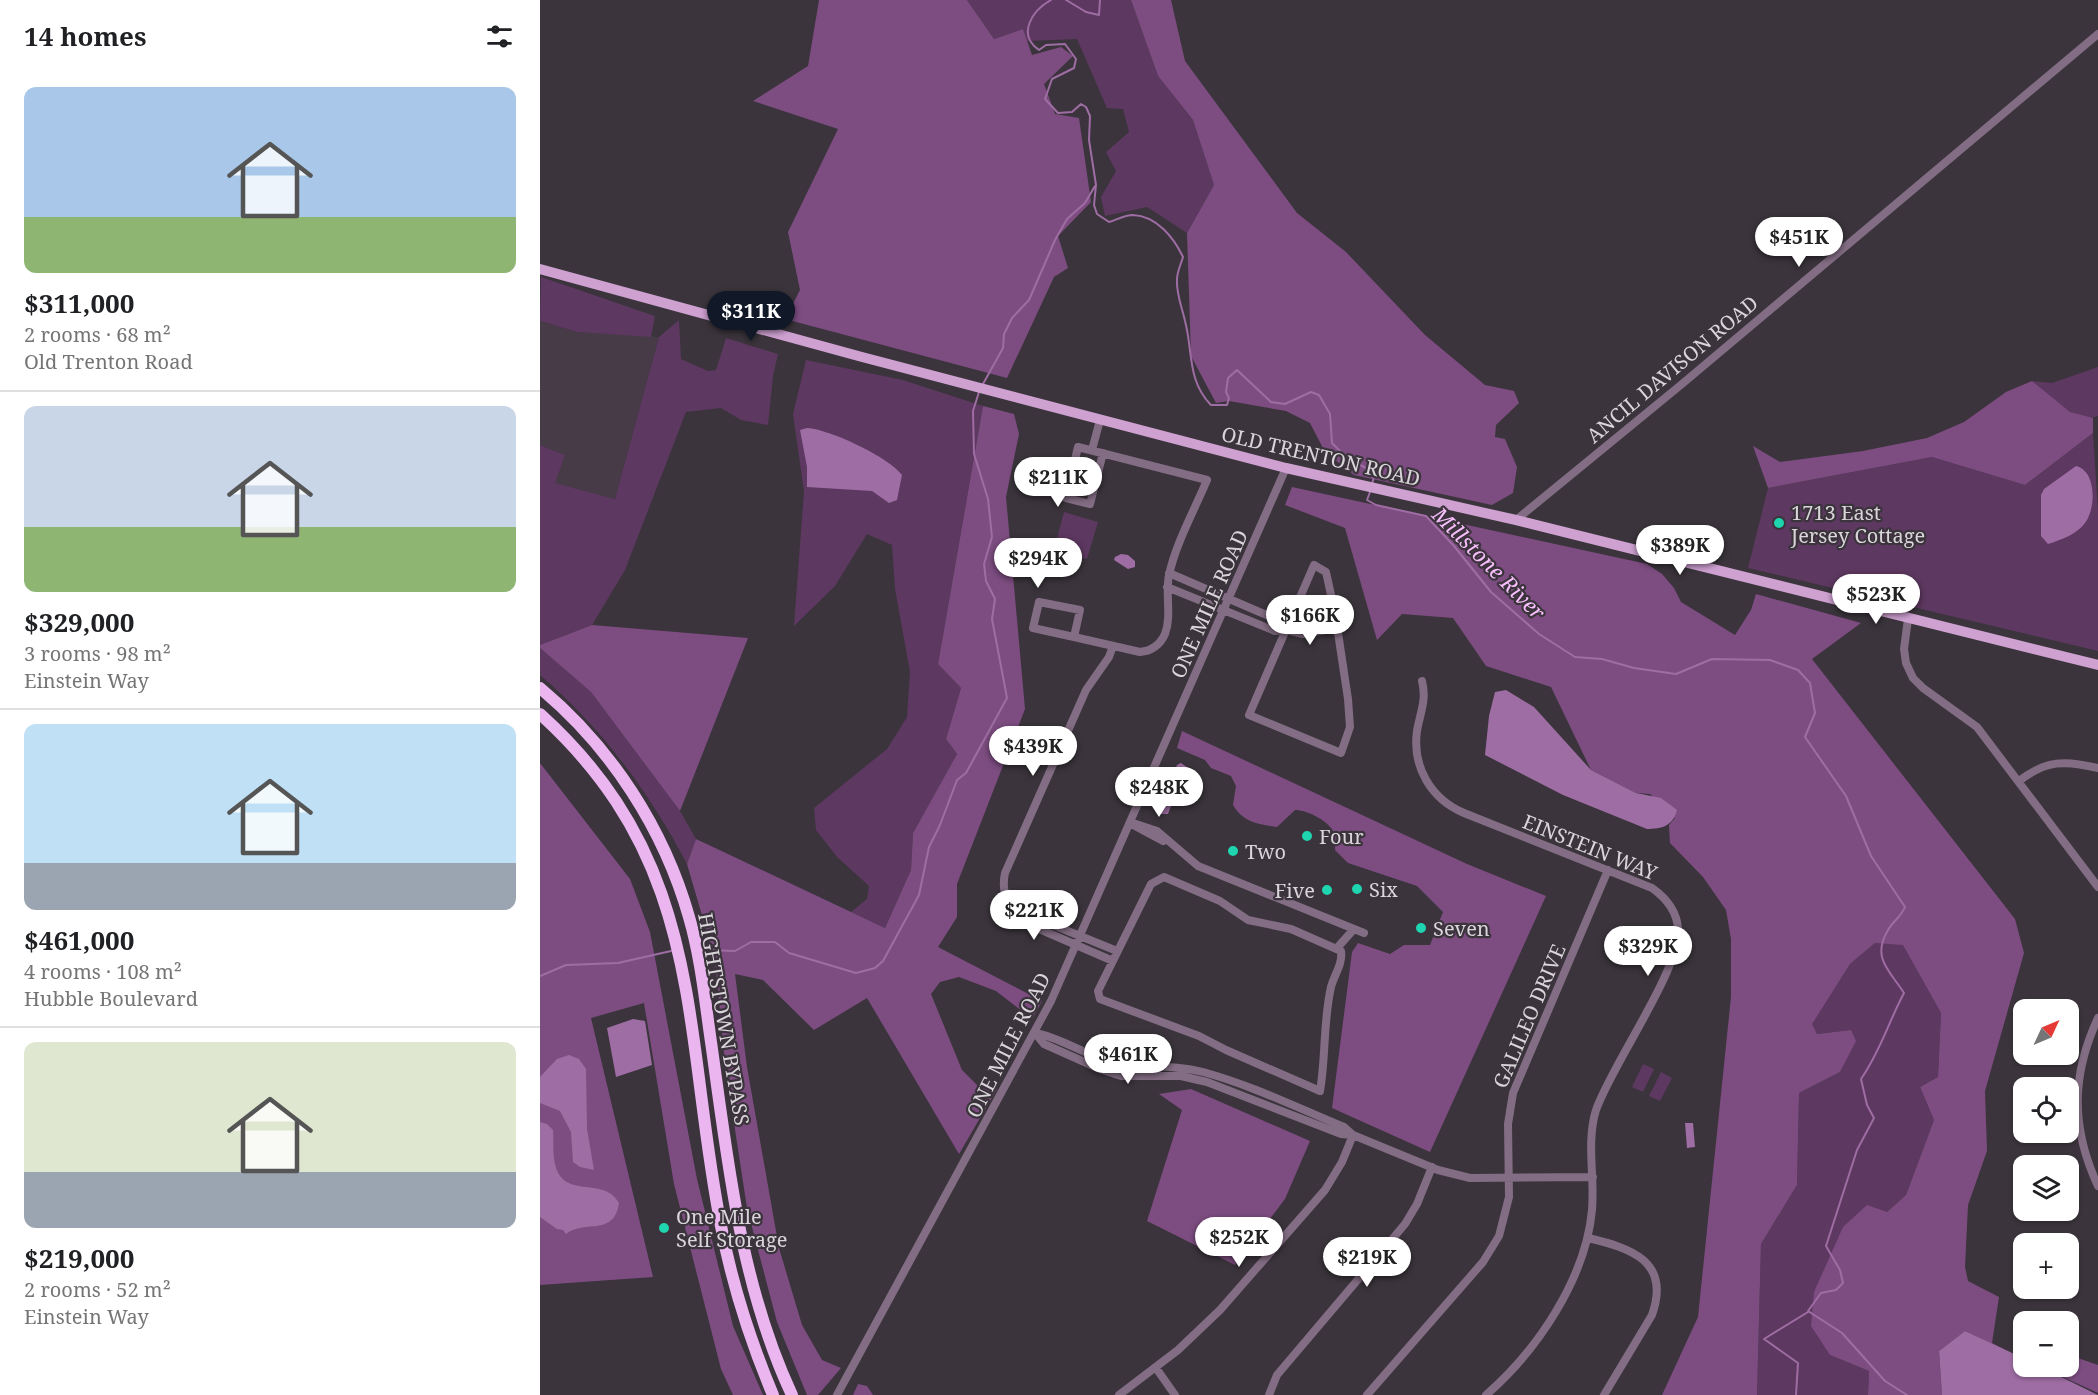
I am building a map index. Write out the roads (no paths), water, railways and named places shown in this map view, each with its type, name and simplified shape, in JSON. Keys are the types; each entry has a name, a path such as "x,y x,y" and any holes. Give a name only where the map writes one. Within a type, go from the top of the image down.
{"highway":[{"name":"HIGHTSTOWN BYPASS","path":"540,688 583,730 617,771 657,835 680,888 696,949 740,1236 765,1327 792,1395"},
{"name":"HIGHTSTOWN BYPASS","path":"540,714 580,753 616,799 645,849 663,894 681,960 716,1198 729,1266 749,1333 773,1395"}],"main road":[{"name":"OLD TRENTON ROAD","path":"540,269 995,393 1286,468 1516,520 2098,665"}],"street":[{"name":"ANCIL DAVISON ROAD","path":"1516,520 1682,384 2098,34"},
{"path":"1092,450 1100,420"},
{"path":"1074,637 1080,610 1039,602 1033,628 1113,646 1148,651 1160,643 1167,625 1169,573 1207,480 1092,450 1078,447 1066,498 1090,504 1103,453"},
{"name":"ONE MILE ROAD","path":"837,1395 1035,1033 1286,468"},
{"path":"1314,565 1326,572 1338,628 1350,726 1341,753 1250,715 1314,565"},
{"path":"1169,573 1278,620 1286,630"},
{"path":"1167,587 1275,631 1286,630 1302,634 1338,628"},
{"path":"1908,618 1904,650 1906,663 1913,678 1923,688 1977,727 2098,887"},
{"path":"1113,646 1109,657 1086,690 1005,873 1003,890 1013,909 1030,925 1113,961"},
{"name":"EINSTEIN WAY","path":"1422,681 1425,696 1417,731 1417,755 1424,780 1433,791 1460,811 1653,888 1663,896 1676,915 1678,942 1664,974 1608,1081 1596,1112 1591,1137 1592,1209 1588,1238 1580,1265 1563,1300 1529,1350 1486,1395"},
{"path":"2019,781 2044,765 2066,762 2098,768"},
{"path":"1130,822 1143,832 1169,843 1198,866 1365,933"},
{"name":"GALILEO DRIVE","path":"1367,1395 1491,1251 1506,1216 1509,1179 1508,1124 1517,1080 1608,870"},
{"path":"1164,877 1220,900 1248,920 1291,929 1337,948 1341,951 1341,960 1332,986 1325,1019 1327,1045 1320,1091 1199,1036 1104,1002 1098,996 1098,991 1151,884 1164,877"},
{"path":"1013,909 1117,951"},
{"path":"1337,948 1354,929"},
{"path":"2098,1018 2086,1043 2076,1087 2078,1116 2092,1172 2098,1186"},
{"path":"1035,1033 1044,1044 1121,1076 1159,1075 1208,1082 1341,1134 1353,1135 1432,1167 1470,1178 1593,1177"},
{"path":"1035,1033 1049,1036 1108,1061 1178,1068 1226,1079 1344,1127 1353,1135"},
{"path":"1119,1395 1156,1368 1220,1310 1325,1190 1342,1162 1353,1135"},
{"path":"1269,1395 1277,1375 1405,1224 1417,1204 1432,1167"},
{"path":"1588,1238 1619,1245 1641,1257 1650,1267 1657,1286 1656,1303 1652,1315 1604,1395"},
{"path":"1156,1368 1175,1395"}],"waterway":[{"name":"Millstone River","path":"1051,0 1033,16 1028,30 1029,37 1032,44 1039,50 1046,45 1065,44 1076,59 1074,68 1052,79 1045,99 1058,113 1072,112 1081,104 1086,107 1090,116 1089,140 1096,185 1094,205 1097,214 1109,222 1133,215 1150,219 1164,229 1183,257 1177,276 1177,290 1194,376 1203,396 1211,405 1227,405 1228,378 1237,370 1271,402 1285,404 1311,392 1319,395 1330,414 1332,443 1346,457 1375,473 1372,484"},
{"name":"Millstone River","path":"1066,0 1086,12 1099,15 1100,0"},
{"path":"983,384 1003,348 1004,334 1012,318 1029,300 1055,240 1067,219 1085,203 1095,186"},
{"path":"705,950 735,951 751,942 775,942 789,953 856,973 875,968 883,961 919,895 929,847 957,780 966,773 1007,698 992,619 995,599 986,581 984,564 992,537 988,499 974,454 973,411 979,392"},
{"name":"Millstone River","path":"1370,492 1367,500 1376,505 1426,516 1491,592 1539,634 1575,657 1602,659 1634,668 1676,674 1712,659 1770,660 1798,670 1810,683 1815,713 1805,737 1846,796 1871,856 1905,907 1888,930 1881,949 1884,964 1904,993 1874,1058 1861,1079 1867,1105 1874,1118 1857,1150 1826,1246 1840,1270 1843,1283 1836,1290 1821,1293 1808,1311 1842,1333 1885,1381 1907,1395"},
{"path":"540,976 566,965 618,963 671,951"},
{"path":"1796,1395 1798,1363 1764,1339 1808,1312"}],"place":[{"name":"1713 East Jersey Cottage","path":"1779,523"},
{"name":"Four","path":"1307,836"},
{"name":"Two","path":"1233,851"},
{"name":"Six","path":"1357,889"},
{"name":"Five","path":"1327,890"},
{"name":"Seven","path":"1421,928"},
{"name":"One Mile Self Storage","path":"664,1228"}]}
